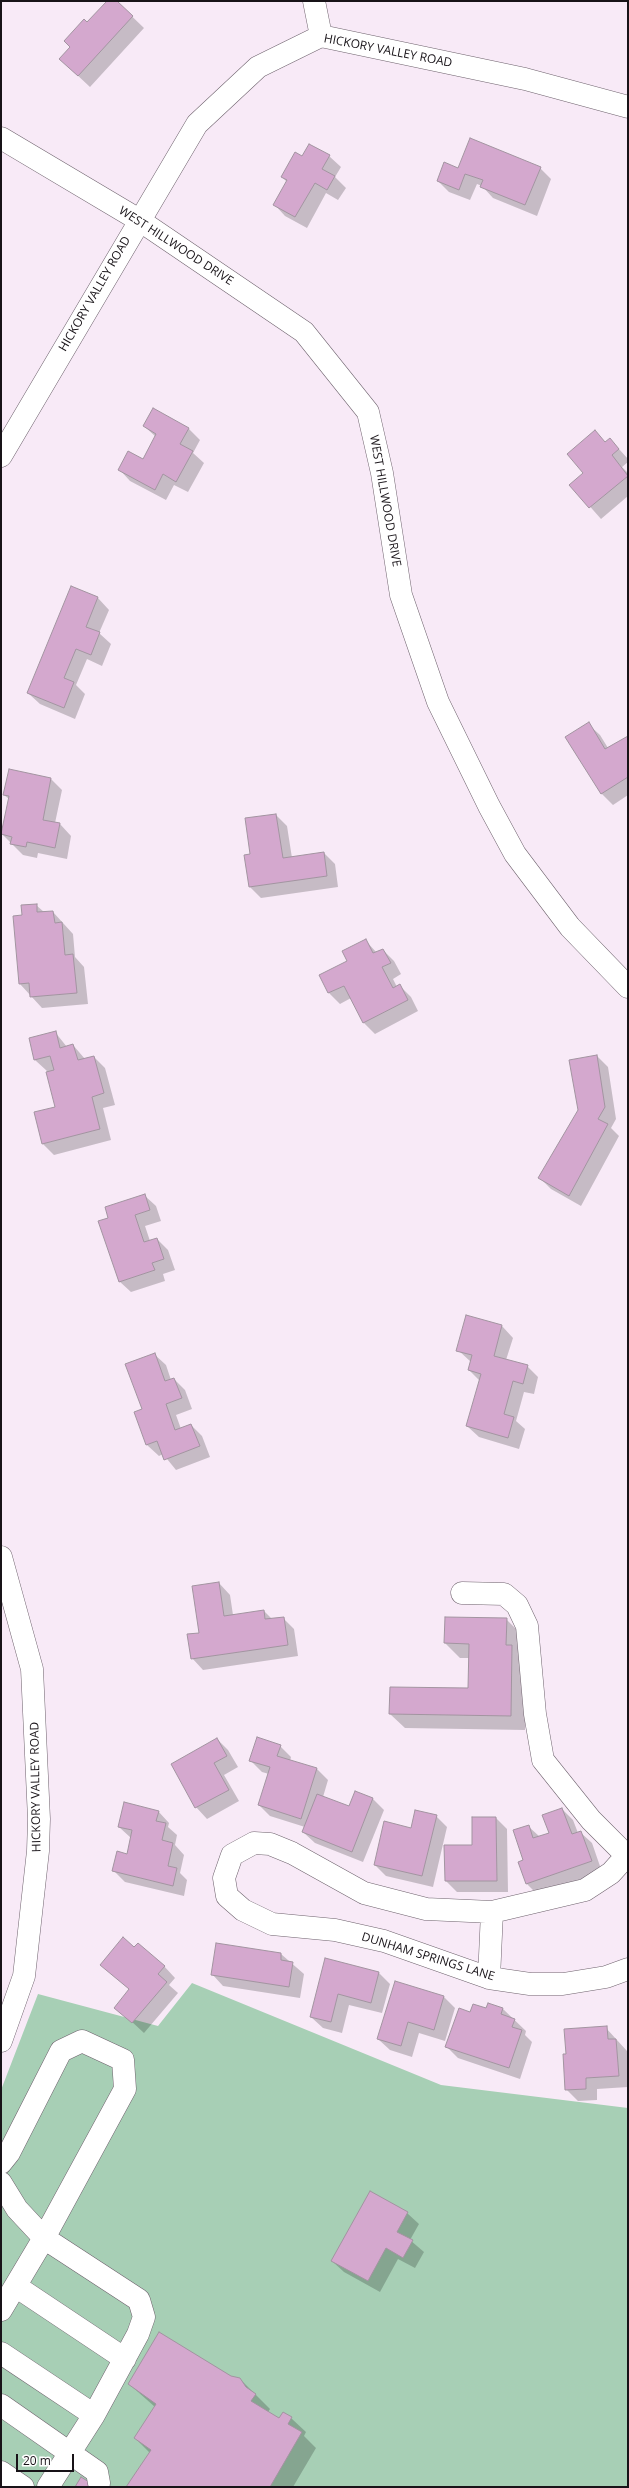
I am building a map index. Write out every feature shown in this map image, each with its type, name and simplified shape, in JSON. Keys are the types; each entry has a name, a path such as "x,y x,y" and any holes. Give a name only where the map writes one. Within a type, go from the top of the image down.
{"street":[{"path":"314,1 321,36"},
{"name":"HICKORY VALLEY ROAD","path":"1,456 197,124 258,67 321,36 524,79 628,107"},
{"name":"WEST HILLWOOD DRIVE","path":"1,138 139,220 304,332 368,412 382,473 401,595 438,702 489,806 515,854 570,927 628,987"},
{"name":"HICKORY VALLEY ROAD","path":"1,1557 32,1668 39,1819 38,1851 24,1976 1,2040"},
{"path":"462,1593 504,1594 516,1605 527,1626 535,1714 543,1760 591,1820 627,1855"},
{"name":"DUNHAM SPRINGS LANE","path":"627,1855 611,1873 585,1890 492,1912 426,1909 364,1892 292,1853 270,1844 254,1843 232,1855 224,1878 227,1896 242,1910 272,1924 335,1930 384,1941 489,1978 530,1984 563,1984 606,1977 628,1969"},
{"path":"489,1978 492,1912"},
{"path":"1,2163 9,2153 61,2051 82,2041 123,2060 124,2089 17,2287 1,2310"},
{"path":"2,2187 17,2209 44,2238 139,2300 144,2317 138,2334 94,2415 48,2487"},
{"path":"17,2287 125,2359"},
{"path":"1,2353 94,2415"},
{"path":"1,2405 97,2472 99,2483"},
{"path":"1,2472 23,2487"}],"green space":[{"path":"192,1983 441,2085 628,2108 628,2487 1,2487 1,2090 38,1994 158,2026"}],"building":[{"path":"107,1 117,1 133,16 78,76 59,59 70,47 64,41 84,19 87,22"},
{"path":"470,138 541,167 525,205 480,187 483,180 465,174 459,190 437,181 444,162 458,168"},
{"path":"309,144 330,155 322,169 335,176 327,190 315,183 295,217 273,205 287,180 281,177 295,152 302,156"},
{"path":"153,408 189,428 180,444 193,451 176,482 163,474 155,490 118,470 128,451 143,459 156,434 143,426"},
{"path":"595,430 605,442 610,438 619,449 612,455 628,476 589,508 569,485 583,473 567,454"},
{"path":"71,586 98,597 86,627 100,632 91,655 76,649 64,678 74,682 64,708 27,693"},
{"path":"589,722 605,749 628,736 628,777 601,794 565,737"},
{"path":"9,769 51,778 43,820 60,823 55,848 27,842 26,847 10,844 12,837 1,834 9,796 3,795"},
{"path":"276,814 283,858 324,852 327,876 249,887 244,855 250,854 245,818"},
{"path":"37,904 37,912 53,911 55,923 62,922 65,955 73,954 77,993 30,997 29,983 19,984 13,916 22,915 21,905"},
{"path":"366,939 373,953 383,949 391,963 382,967 393,988 400,984 408,1000 363,1023 344,986 328,993 319,975 347,961 342,951"},
{"path":"56,1031 60,1048 73,1044 78,1060 94,1056 104,1093 92,1097 100,1129 42,1144 34,1112 55,1107 46,1072 54,1070 50,1056 34,1060 29,1038"},
{"path":"597,1055 605,1107 598,1119 608,1124 569,1196 538,1178 578,1110 569,1060"},
{"path":"145,1194 150,1210 135,1215 144,1242 157,1238 164,1259 152,1263 155,1270 119,1282 98,1221 108,1218 105,1207"},
{"path":"466,1315 502,1325 494,1356 528,1365 523,1384 513,1381 504,1414 514,1417 508,1438 466,1426 481,1374 468,1370 472,1355 456,1351"},
{"path":"155,1353 165,1381 174,1378 182,1398 166,1404 175,1430 191,1424 200,1446 164,1460 157,1441 146,1445 134,1412 142,1409 125,1364"},
{"path":"219,1582 224,1616 264,1610 265,1619 284,1617 288,1645 191,1659 187,1634 199,1633 192,1586"},
{"path":"445,1617 507,1618 506,1645 512,1645 511,1716 389,1714 390,1687 468,1688 469,1644 444,1643"},
{"path":"257,1737 281,1745 277,1756 317,1768 301,1819 258,1805 270,1767 249,1761"},
{"path":"217,1738 227,1756 214,1763 229,1790 195,1808 171,1764"},
{"path":"355,1791 373,1798 352,1852 302,1832 317,1794 349,1806"},
{"path":"124,1802 159,1811 156,1821 166,1823 162,1840 173,1843 168,1866 177,1868 173,1886 112,1871 117,1851 127,1854 132,1830 118,1827"},
{"path":"562,1808 572,1834 581,1831 592,1861 526,1884 518,1862 523,1860 513,1830 529,1825 533,1838 549,1833 542,1815"},
{"path":"415,1810 437,1815 422,1876 374,1865 384,1821 411,1828"},
{"path":"472,1817 496,1817 497,1881 445,1881 444,1845 472,1845"},
{"path":"123,1937 134,1947 138,1943 165,1966 158,1974 167,1982 132,2023 114,2008 129,1989 100,1965"},
{"path":"216,1943 281,1953 281,1960 293,1962 289,1987 211,1975"},
{"path":"325,1958 379,1972 371,2003 338,1994 331,2022 310,2017"},
{"path":"395,1981 444,1996 434,2030 408,2022 401,2046 377,2039"},
{"path":"488,2003 503,2008 501,2014 515,2019 512,2027 522,2030 509,2068 445,2047 459,2008 470,2012 473,2004 486,2008"},
{"path":"607,2026 608,2039 616,2039 619,2076 586,2078 586,2089 565,2090 563,2054 566,2054 564,2029"},
{"path":"370,2191 408,2212 397,2232 413,2240 403,2258 386,2248 368,2281 331,2261"},
{"path":"159,2332 231,2376 240,2378 246,2387 256,2394 251,2401 279,2418 283,2412 292,2417 288,2424 302,2432 270,2487 126,2487 151,2450 134,2438 156,2404 128,2384"},
{"path":"81,2477 97,2487 75,2487"}]}
